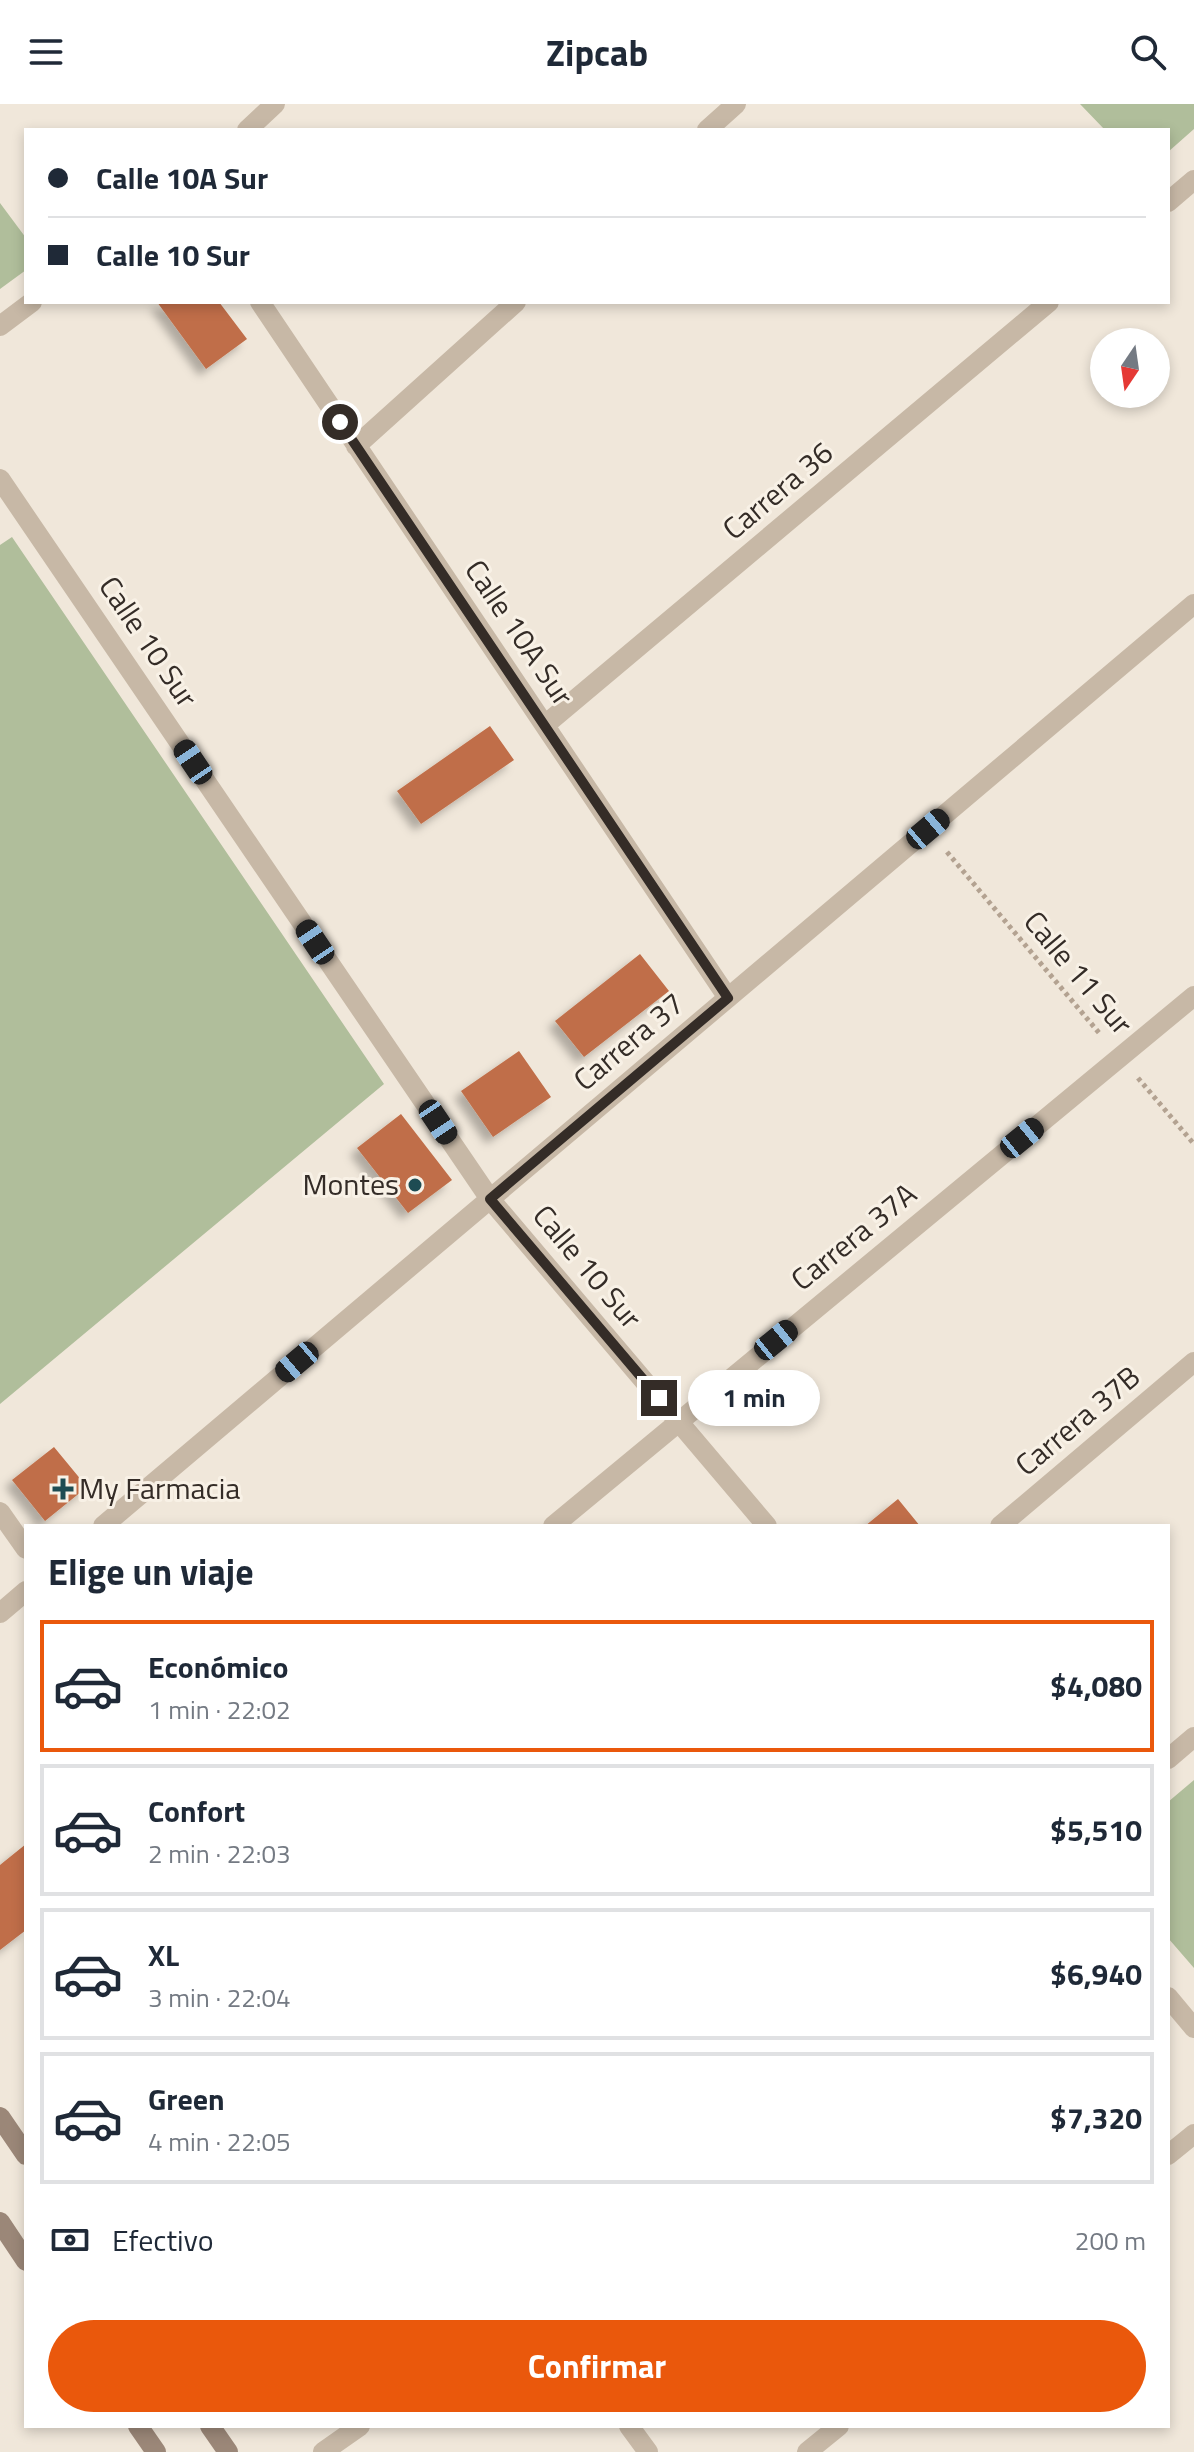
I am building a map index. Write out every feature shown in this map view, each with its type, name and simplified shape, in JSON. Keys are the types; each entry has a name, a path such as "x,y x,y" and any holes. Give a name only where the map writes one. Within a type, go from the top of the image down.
{"main road":[{"path":"0,2117 24,2152"},
{"path":"0,2222 24,2258"},
{"path":"139,2428 156,2452"},
{"path":"211,2428 228,2452"}],"street":[{"path":"249,128 275,104"},
{"path":"709,128 736,104"},
{"path":"1170,200 1194,180"},
{"path":"0,326 29,304"},
{"name":"Calle 10A Sur","path":"261,304 728,998"},
{"path":"356,446 514,304"},
{"name":"Carrera 36","path":"545,725 1047,304"},
{"name":"Calle 10 Sur","path":"0,479 490,1199 765,1524"},
{"name":"Carrera 37","path":"105,1524 1194,604"},
{"name":"Carrera 37A","path":"555,1524 1194,996"},
{"name":"Carrera 37B","path":"1002,1524 1194,1362"},
{"path":"0,1512 24,1546"},
{"path":"0,1613 24,1593"},
{"path":"1170,1757 1194,1737"},
{"path":"1170,1999 1194,2028"},
{"path":"1170,2153 1194,2134"},
{"path":"323,2452 357,2428"},
{"path":"630,2428 648,2452"},
{"path":"807,2452 837,2428"}],"path":[{"name":"Calle 11 Sur","path":"928,829 1194,1144"}],"green space":[{"path":"1080,104 1194,104 1194,129 1170,150 1170,128 1103,128"},
{"path":"0,203 24,235 24,271 0,289"},
{"path":"12,537 384,1084 0,1404 0,545"},
{"path":"1194,1780 1194,1968 1170,1940 1170,1800"}],"building":[{"path":"158,304 221,304 247,339 206,369"},
{"path":"490,726 514,760 421,824 397,791"},
{"path":"640,954 669,991 584,1057 555,1021"},
{"path":"519,1051 551,1097 493,1137 461,1091"},
{"path":"401,1114 452,1180 408,1213 357,1148"},
{"path":"54,1447 87,1487 45,1521 12,1480"},
{"path":"898,1499 918,1524 867,1524"},
{"path":"24,1846 24,1932 0,1950 0,1865"}],"place":[{"name":"Montes","path":"415,1185"},
{"name":"My Farmacia","path":"63,1489"}],"route":[{"path":"340,422 728,998 490,1199 659,1398"}]}
